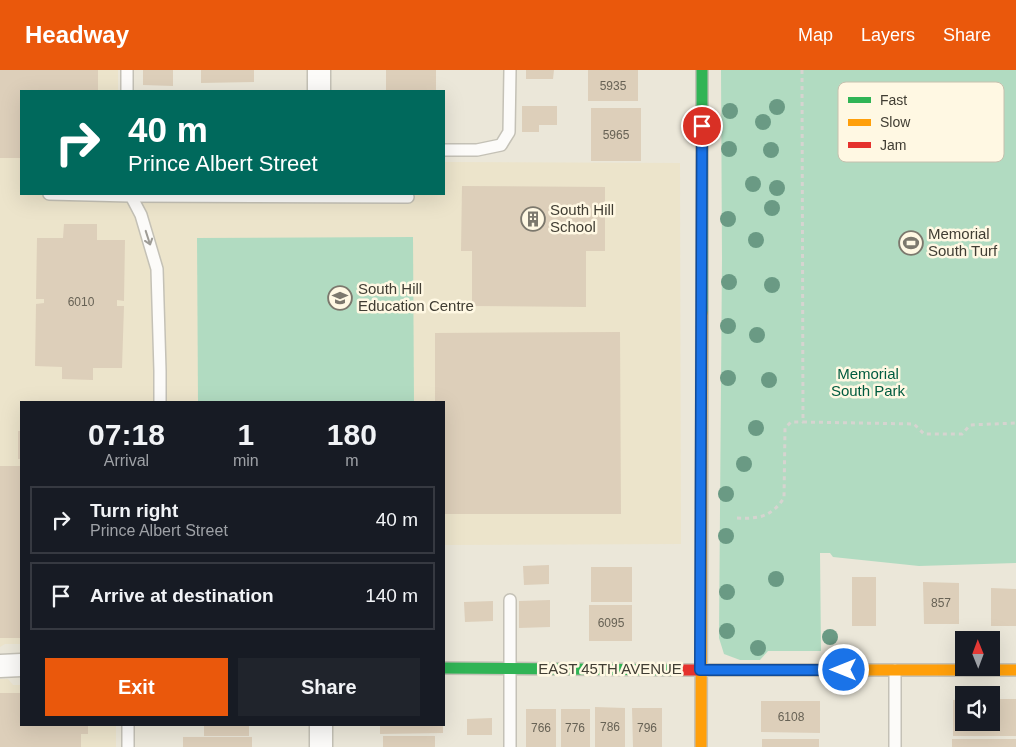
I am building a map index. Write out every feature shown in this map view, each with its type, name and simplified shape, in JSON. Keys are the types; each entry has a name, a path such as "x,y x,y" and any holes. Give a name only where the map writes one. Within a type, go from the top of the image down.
{"street":[{"path":"319,70 319,90"},
{"path":"701,747 702,70"},
{"path":"0,666 20,665"},
{"name":"EAST 45TH AVENUE","path":"445,668 1016,670"},
{"path":"321,726 321,747"}],"lane":[{"path":"127,70 127,90"},
{"path":"445,150 477,150 501,145 509,132 510,70"},
{"path":"160,401 157,268 141,215 130,195 408,197"},
{"path":"510,600 510,747"},
{"path":"895,670 895,747"},
{"path":"128,726 128,747"}],"path":[{"path":"802,70 803,422"},
{"path":"738,518 757,518 768,514 784,498 785,428 791,422 914,424 924,434 962,434 970,425 1016,423"}],"shaded area":[{"name":"South Hill Education Centre","path":"0,70 118,70 118,90 20,90 20,195 445,195 445,162 680,163 681,544 445,545 445,401 20,401 20,644 5,644 0,647"},
{"path":"0,679 8,679 13,685 20,685 20,726 116,726 116,747 0,747"}],"green space":[{"name":"Memorial South Park","path":"721,70 1016,70 1016,563 919,566 833,557 830,553 820,553 821,651 768,651 760,660 740,660 724,654 719,638 722,258"},
{"path":"413,237 414,401 198,401 197,238"}],"building":[{"path":"0,70 98,70 98,90 20,90 20,158 0,158"},
{"path":"143,70 173,70 173,86 143,85"},
{"path":"201,70 254,70 254,82 201,83"},
{"path":"386,70 436,70 436,90 386,90"},
{"path":"526,70 554,70 553,79 526,79"},
{"path":"588,70 638,70 638,101 588,101"},
{"path":"522,106 557,106 557,125 539,125 539,132 522,132"},
{"path":"591,108 641,108 641,161 591,161"},
{"name":"South Hill School","path":"462,186 605,187 605,251 586,251 586,307 472,306 472,251 461,251"},
{"path":"64,224 97,224 97,240 125,240 124,301 117,300 117,306 124,306 122,368 93,368 93,380 62,379 62,367 35,366 36,304 44,303 44,299 36,299 37,238 63,238"},
{"path":"620,332 621,514 445,514 445,401 435,401 435,333"},
{"path":"18,431 20,431 20,459 18,459"},
{"path":"0,466 20,466 20,638 0,638"},
{"path":"549,565 549,584 524,585 523,566"},
{"path":"591,567 632,567 632,602 591,602"},
{"path":"852,577 876,577 876,626 852,626"},
{"path":"923,582 959,583 959,624 924,624"},
{"path":"991,588 1016,589 1016,626 991,626"},
{"path":"550,600 550,627 519,628 519,601"},
{"path":"493,601 493,621 465,622 464,602"},
{"path":"589,605 632,605 632,641 589,641"},
{"path":"0,693 20,693 20,726 88,726 88,734 81,734 81,747 0,747"},
{"path":"1000,699 1016,699 1016,736 953,736 953,700 955,700 955,731 1000,731"},
{"path":"761,701 820,701 820,733 761,732"},
{"path":"595,707 625,708 625,747 595,747"},
{"path":"632,708 662,708 662,747 633,747"},
{"path":"526,709 556,709 556,747 526,747"},
{"path":"561,709 590,709 590,747 561,747"},
{"path":"492,718 492,735 467,735 467,719"},
{"path":"204,726 249,726 249,736 204,736"},
{"path":"380,726 443,726 443,733 380,734"},
{"path":"383,736 435,736 435,747 383,747"},
{"path":"183,737 252,737 252,747 183,747"},
{"path":"762,739 819,739 819,747 762,747"},
{"path":"952,739 1016,739 1016,747 952,747"}],"traffic: fast":[{"path":"702,70 702,313"},
{"path":"445,668 682,670"}],"traffic: slow":[{"path":"701,747 702,313"},
{"path":"841,670 1016,670"}],"traffic: jam":[{"path":"682,670 841,670"}],"place":[{"name":"South Hill School","path":"533,219"},
{"name":"Memorial South Turf","path":"911,243"},
{"name":"South Hill Education Centre","path":"340,298"}],"route":[{"path":"702,126 700,670 844,670"}]}
